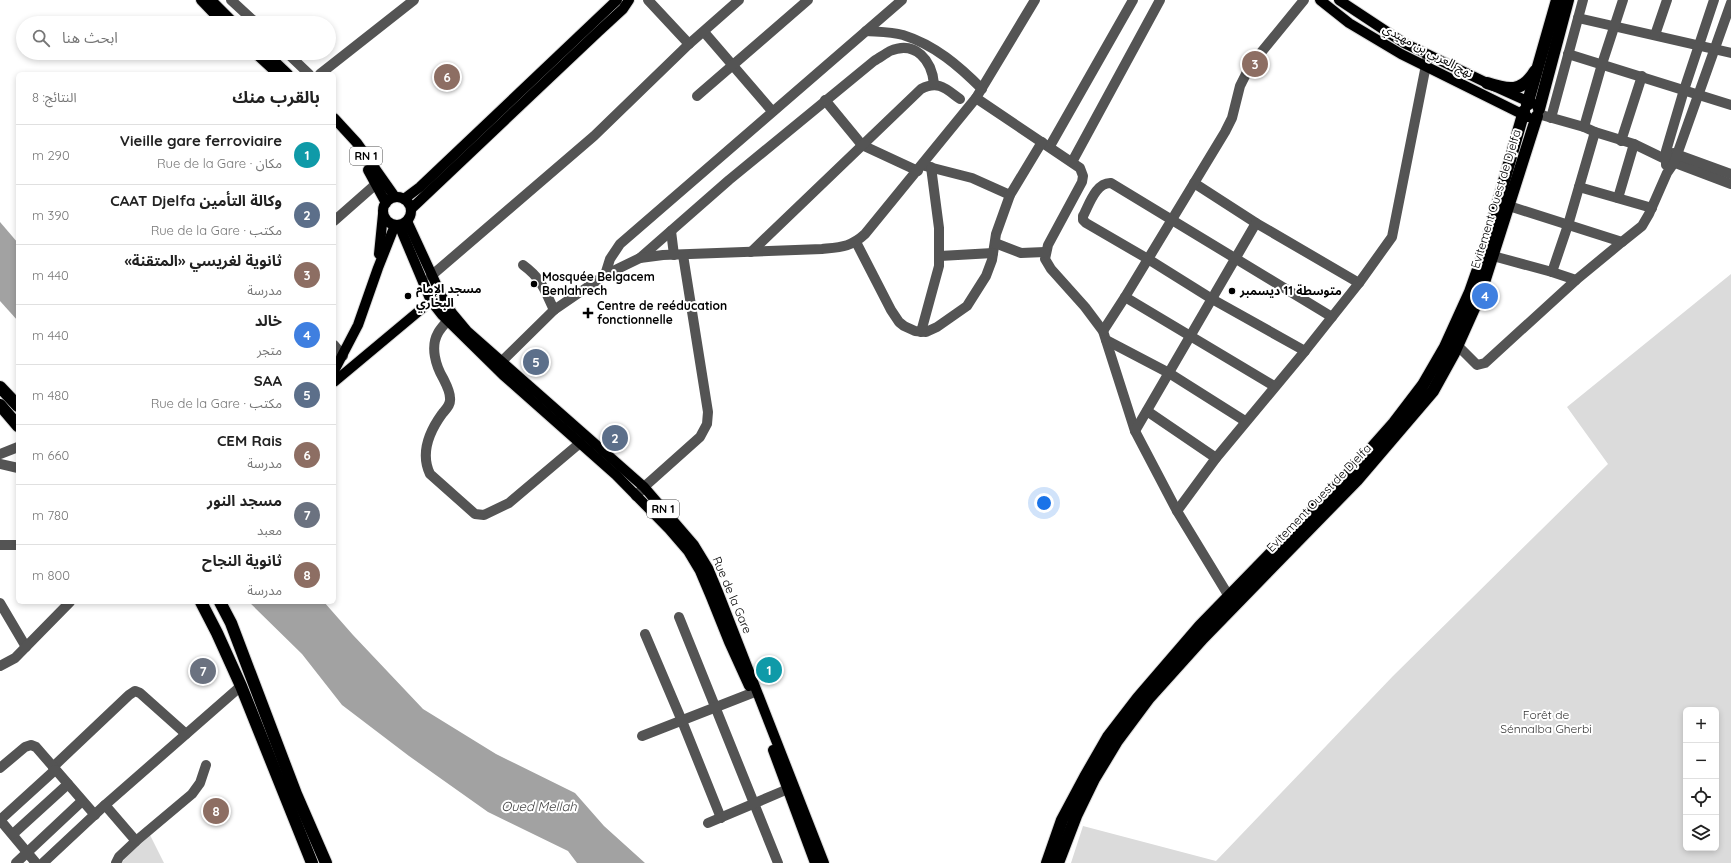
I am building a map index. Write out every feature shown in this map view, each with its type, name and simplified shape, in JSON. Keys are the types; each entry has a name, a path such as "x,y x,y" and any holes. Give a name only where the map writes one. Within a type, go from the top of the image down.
{"highway":[{"name":"Evitement Ouest de Djelfa","path":"1232,602 1324,515 1387,446 1433,391 1457,345 1480,295 1509,206 1540,63 1557,0"},
{"name":"Evitement Ouest de Djelfa","path":"1058,863 1076,816 1094,778 1117,741 1149,698 1232,602 1356,467 1394,423 1423,385 1445,347 1473,284 1520,128 1531,110 1568,0"},
{"path":"1487,83 1503,88 1517,88 1527,82 1540,63"},
{"path":"0,387 16,404"},
{"path":"0,405 16,424"},
{"path":"1043,863 1062,820 1108,737 1138,698 1200,626 1232,602"},
{"path":"202,604 241,686 312,863"},
{"path":"221,604 231,623 296,794 326,863"},
{"path":"1047,863 1062,820"}],"main road":[{"path":"201,0 216,16"},
{"path":"211,0 227,16"},
{"path":"378,268 383,214 395,200 420,187 618,0"},
{"path":"336,367 358,325 378,268 400,224 409,218 411,210 422,197 617,15 629,0"},
{"name":"نهج العربي بن مهيدي","path":"1320,0 1350,23 1401,54 1425,66 1531,110"},
{"name":"نهج العربي بن مهيدي","path":"1339,0 1404,43 1487,83 1531,110"},
{"path":"262,60 276,72"},
{"path":"273,60 286,72"},
{"name":"RN 1","path":"336,120 357,143 395,200"},
{"name":"RN 1","path":"336,128 356,152 376,184 395,200"},
{"path":"395,200 410,205 411,210"},
{"path":"383,214 387,221 400,224"},
{"name":"Rue de la Gare","path":"400,224 452,313 467,331 499,366 616,475 683,546 700,571 752,693 815,863"},
{"name":"Rue de la Gare","path":"400,224 431,301 447,321 644,487 694,545 708,568 824,863"},
{"path":"336,380 431,301"}],"street":[{"path":"231,0 248,16"},
{"path":"323,72 414,0"},
{"path":"648,0 689,44"},
{"path":"431,276 594,136 689,44 739,0"},
{"path":"697,96 731,65 808,0"},
{"path":"605,275 610,259 620,244 902,0"},
{"path":"640,258 822,249 844,246 856,242 865,234 924,168 976,98 1035,0"},
{"path":"856,242 899,322 904,326 915,331 926,332 937,327 967,306 986,276 1010,195 1046,144 1133,0"},
{"path":"1072,162 1159,0"},
{"path":"1104,335 1148,258 1232,118 1240,86 1248,72 1259,55 1304,0"},
{"path":"1551,118 1583,0"},
{"path":"1584,127 1602,64 1624,0"},
{"path":"1656,35 1667,0"},
{"path":"1457,345 1477,365 1485,363 1576,280 1642,226 1652,208 1667,173 1684,90 1714,0"},
{"path":"1671,157 1716,49 1731,3"},
{"path":"1578,18 1731,53"},
{"path":"866,31 889,32 913,39 954,62 982,89"},
{"path":"704,32 772,111"},
{"path":"499,366 554,310 605,275 640,258 729,180 874,61 892,51 907,49 918,52 928,62 933,73 934,84"},
{"path":"1177,511 1245,421 1305,351 1359,283 1392,237 1428,54"},
{"path":"1568,54 1731,105"},
{"path":"294,60 307,72"},
{"path":"1621,140 1642,76"},
{"path":"751,252 921,89 934,84 941,86 960,99"},
{"path":"976,98 1046,144 1080,168 1083,172 1082,182 1046,252 1045,259 1047,264 1085,307 1104,335 1135,431 1177,511 1232,602"},
{"path":"825,100 862,145 924,168 972,178 1010,195"},
{"path":"1531,110 1551,118 1584,127 1634,144 1651,152 1731,174"},
{"path":"1552,272 1568,225 1595,132"},
{"path":"1618,198 1634,144"},
{"path":"1671,157 1731,184"},
{"path":"921,332 939,266 940,256 939,228 924,168"},
{"path":"1305,351 1212,299 1148,258 1086,224 1083,220 1083,216 1097,190 1107,182 1111,183 1332,317"},
{"path":"1194,183 1256,223 1359,283"},
{"path":"336,218 376,184"},
{"path":"1579,187 1652,208"},
{"path":"1509,206 1622,242"},
{"path":"1135,431 1256,223"},
{"path":"636,496 644,487 700,438 707,424 708,412 679,255 671,231"},
{"path":"995,243 1021,252 1046,252"},
{"path":"940,256 993,253"},
{"path":"1493,256 1576,280"},
{"path":"523,265 534,273 542,283 554,310"},
{"path":"1125,298 1191,335 1274,386"},
{"path":"447,321 437,334 435,360 451,397 450,404 441,416 427,443 425,459 430,474 475,514 484,514 509,503 580,443"},
{"path":"1104,335 1169,373 1245,421"},
{"path":"336,348 342,356"},
{"path":"1147,411 1216,458"},
{"path":"0,454 16,448"},
{"path":"0,464 16,468"},
{"path":"0,545 16,545"},
{"path":"0,603 26,647"},
{"path":"0,666 15,658 68,604"},
{"path":"679,617 778,863"},
{"path":"645,634 721,818"},
{"path":"43,863 105,805 241,686"},
{"path":"36,863 0,820 132,692 140,693 186,734"},
{"path":"642,736 715,709 752,693"},
{"path":"0,768 25,747 31,745 36,747 95,815"},
{"path":"116,863 119,857 136,840 192,794 200,783 206,765"},
{"path":"13,834 68,784"},
{"path":"708,823 788,789"},
{"path":"16,863 82,801"},
{"path":"105,805 136,840"}],"green space":[{"name":"Forêt de Sénnalba Gherbi","path":"1731,274 1731,863 1071,863 1083,826 1216,861 1393,676 1608,464 1567,407"},
{"path":"149,833 164,863 121,863"}],"water":[{"path":"0,222 16,241 16,319 0,301"},
{"name":"Oued Mellah","path":"251,604 326,604 423,709 496,754 575,793 604,826 645,863 577,863 568,851 488,812 409,756 342,705 302,654"}],"place":[{"name":"ثانوية لغريسي «المتقنة»","path":"1255,64"},
{"name":"CEM Rais","path":"447,77"},
{"name":"Mosquée Belgacem Benlahrech","path":"534,284"},
{"name":"متوسطة 11 ديسمبر","path":"1232,291"},
{"name":"مسجد الإمام البخاري","path":"408,296"},
{"name":"خالد","path":"1485,296"},
{"name":"Centre de reéducation fonctionnelle","path":"588,313"},
{"name":"SAA","path":"536,362"},
{"name":"وكالة التأمين CAAT Djelfa","path":"615,438"},
{"name":"Vieille gare ferroviaire","path":"769,670"},
{"name":"مسجد النور","path":"203,671"},
{"name":"ثانوية النجاح","path":"216,811"}]}
